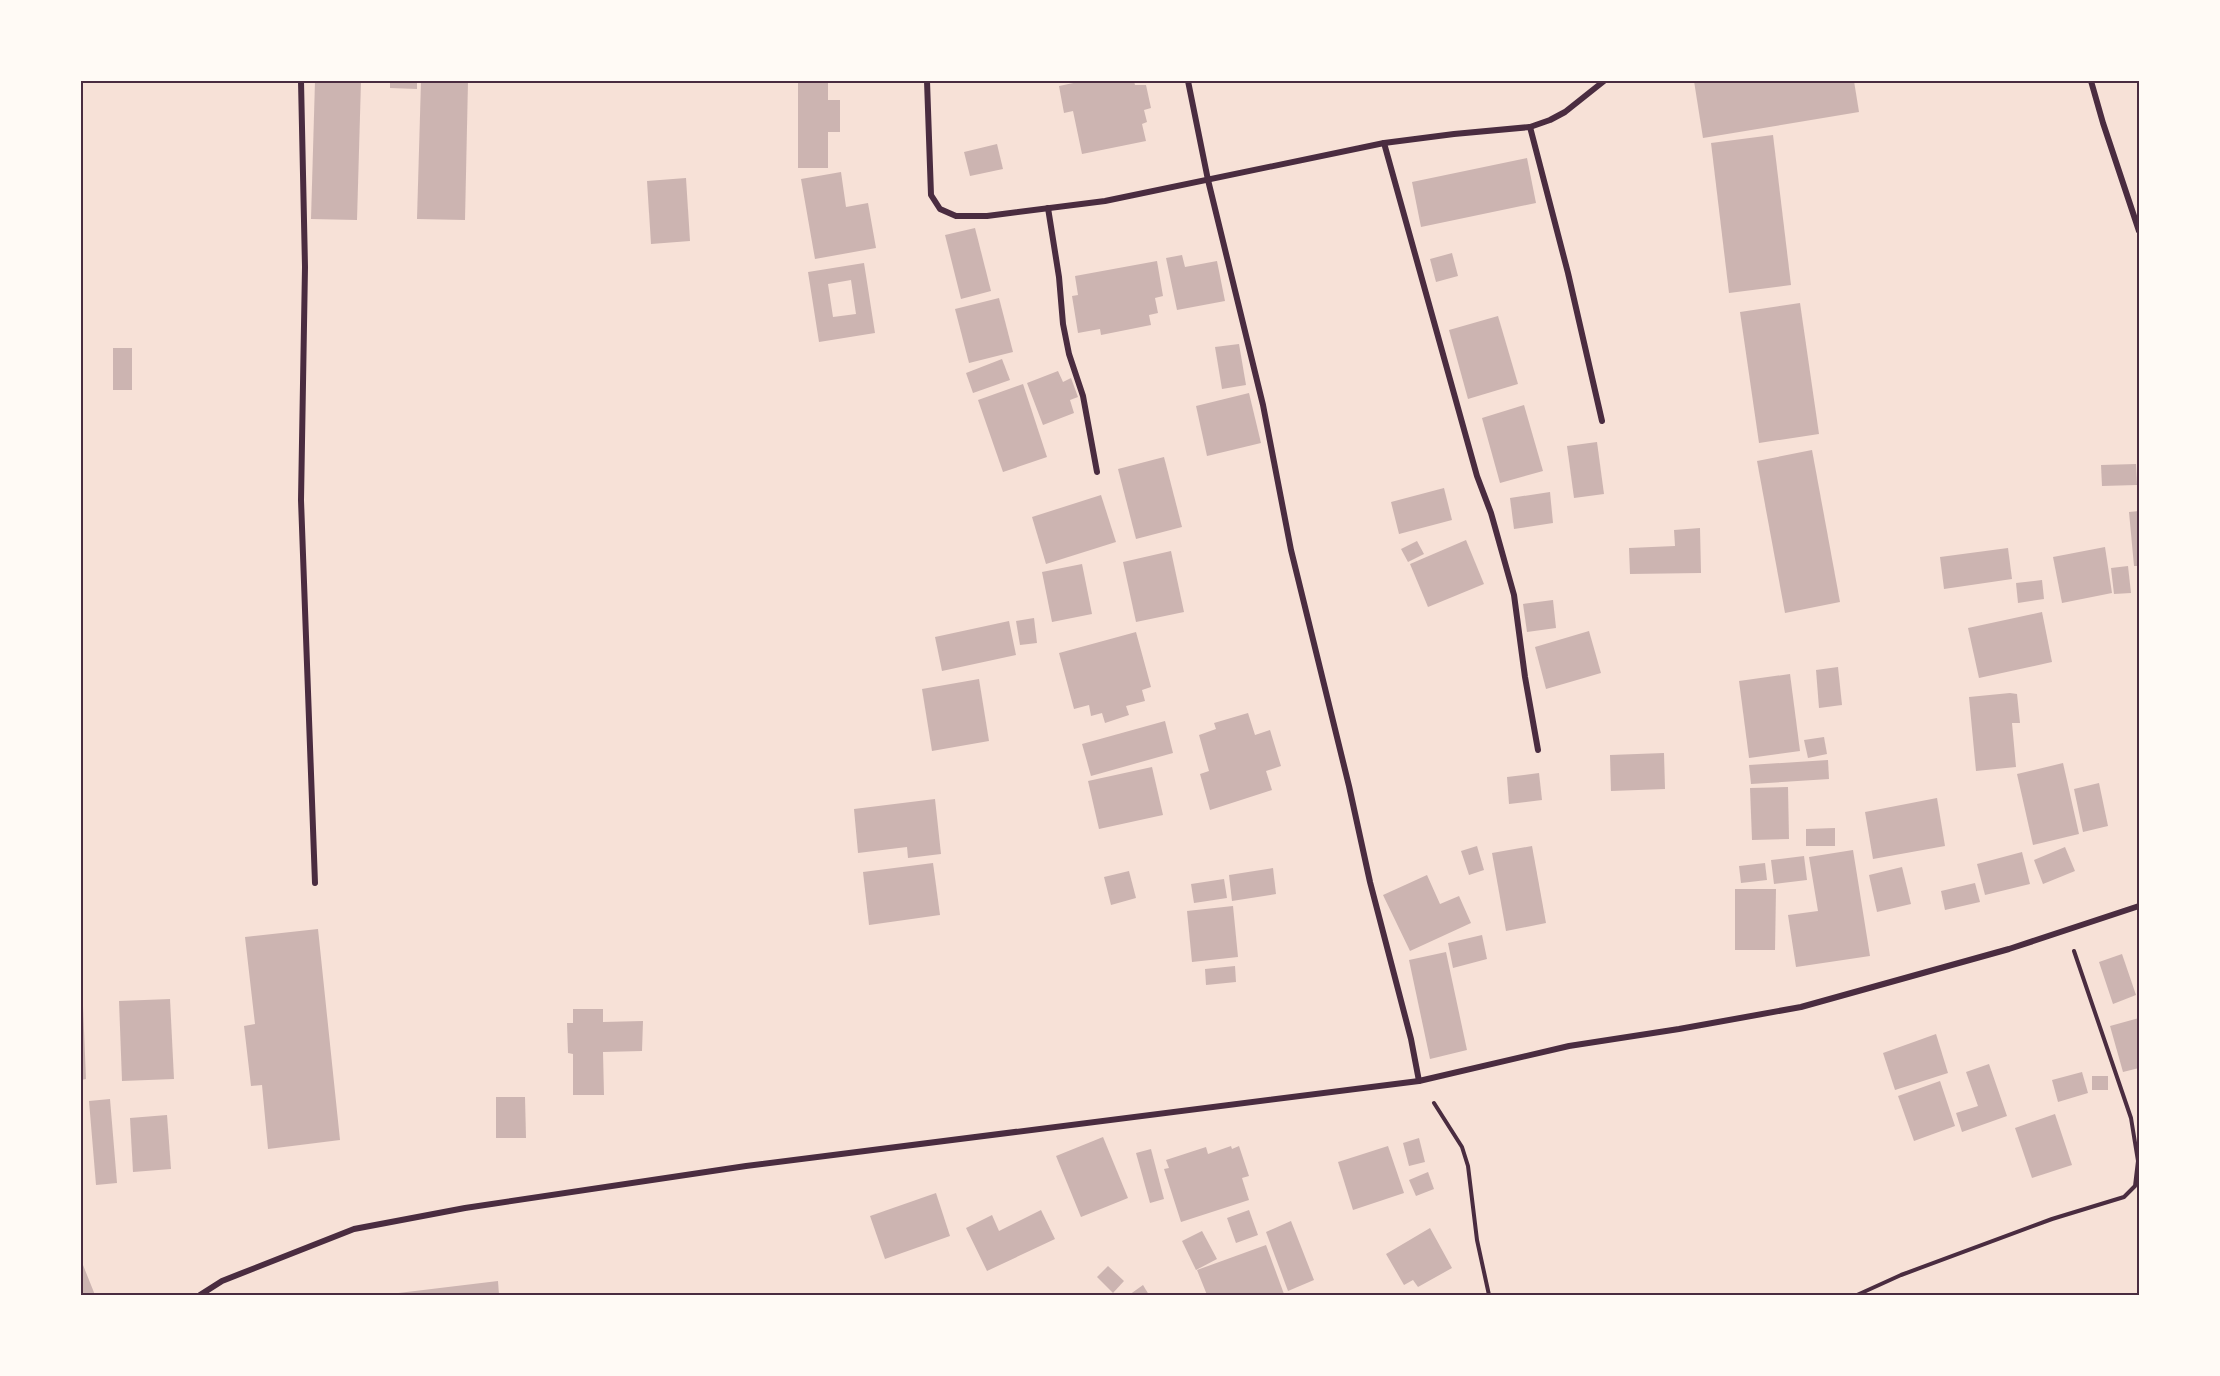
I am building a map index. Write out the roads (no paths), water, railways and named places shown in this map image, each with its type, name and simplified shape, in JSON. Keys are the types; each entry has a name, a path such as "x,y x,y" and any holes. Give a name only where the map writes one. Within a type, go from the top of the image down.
{"street":[{"path":"301,81 305,267 301,500 315,883"},
{"path":"927,81 931,195 940,209 956,216 987,216 1105,201 1384,143 1530,127 1565,112 1604,81"},
{"path":"1188,81 1208,180 1263,405 1290,550 1370,882 1411,1039 1419,1081"},
{"path":"2091,81 2139,231"},
{"path":"1530,127 1547,189 1602,422"},
{"path":"1384,143 1477,476 1491,513 1514,595 1526,686 1538,750"},
{"path":"1048,208 1059,277 1063,324 1069,354 1083,396 1097,472"},
{"path":"200,1295 222,1281 354,1229 465,1208 746,1166 1419,1081 1569,1046 1801,1007 2009,949 2139,906"}]}
